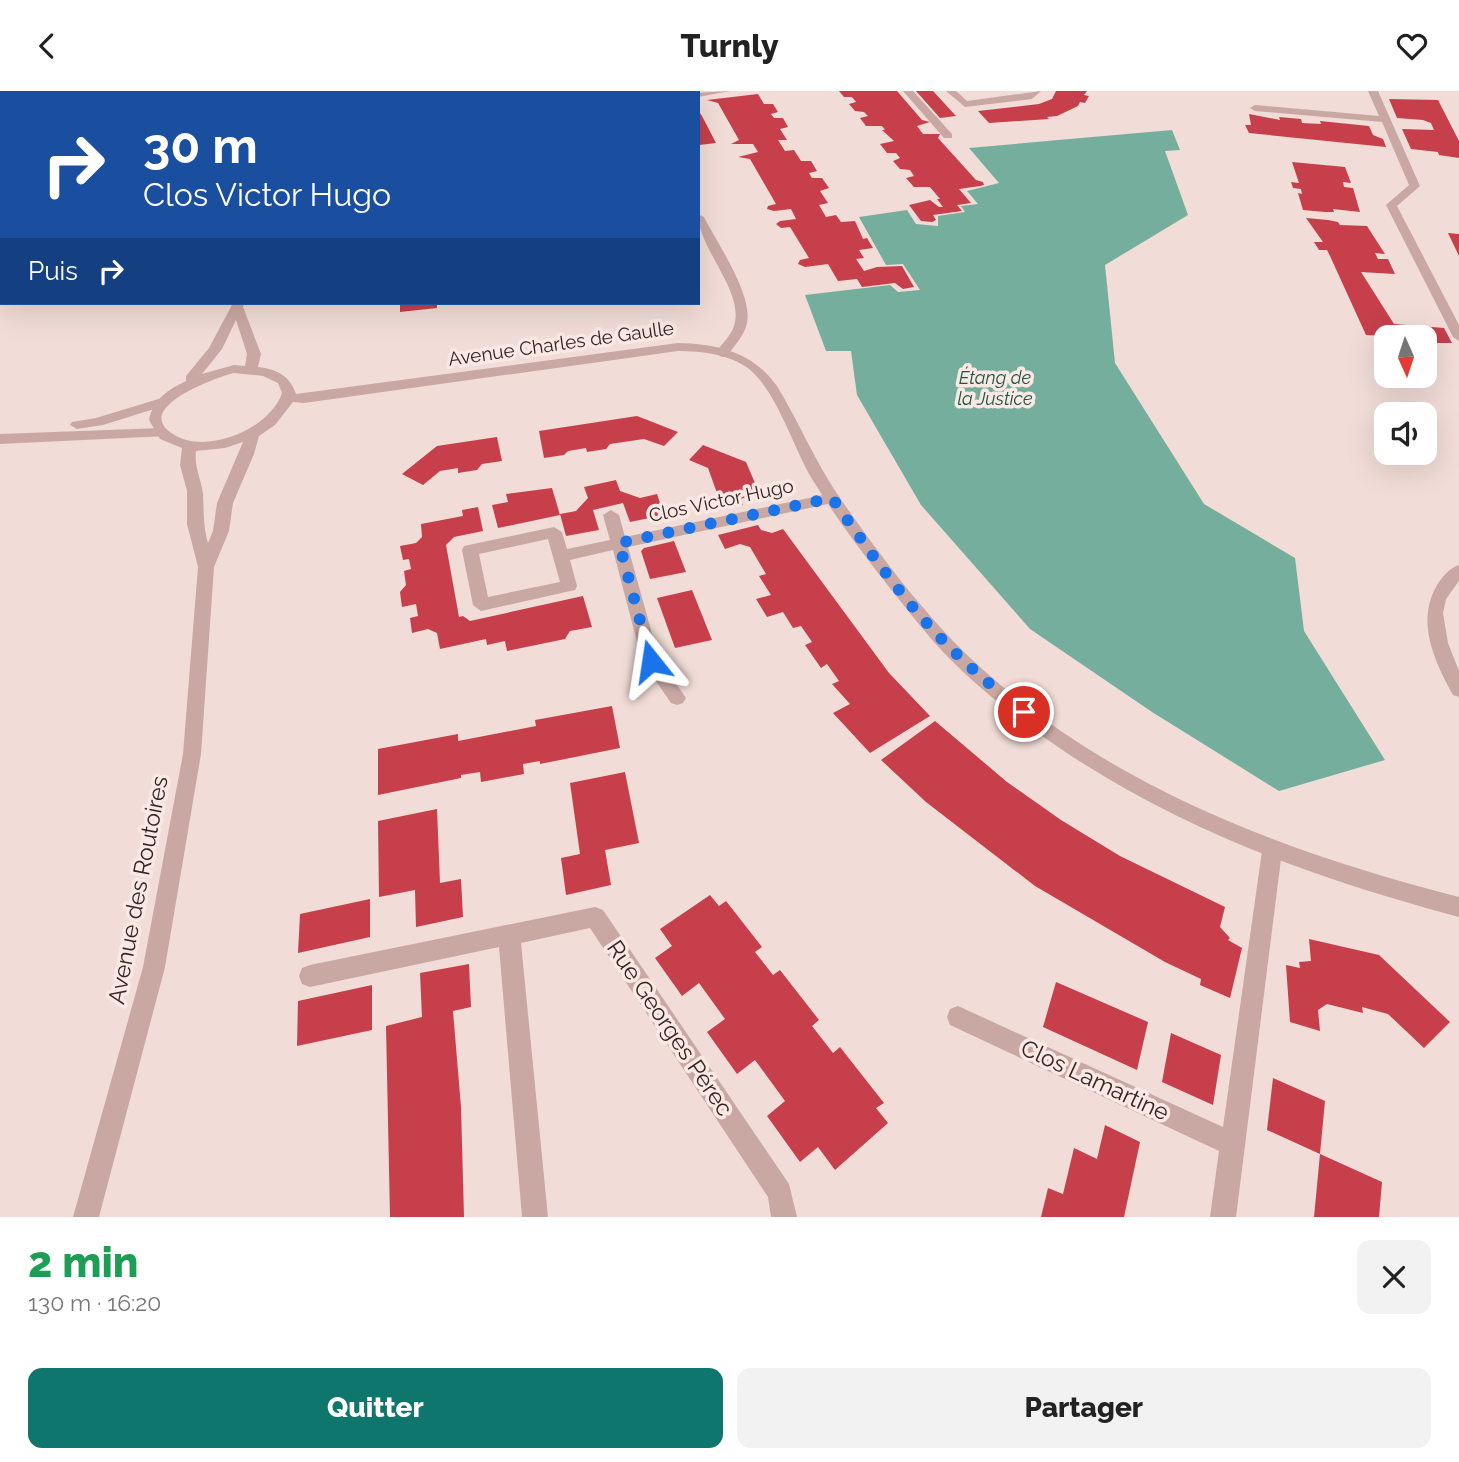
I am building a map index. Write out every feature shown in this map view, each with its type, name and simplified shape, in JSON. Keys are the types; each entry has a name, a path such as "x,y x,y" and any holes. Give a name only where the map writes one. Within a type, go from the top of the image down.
{"street":[{"path":"700,94 725,91"},
{"path":"908,91 947,136"},
{"path":"951,91 965,104 1017,99 1032,96 1035,91"},
{"path":"1373,91 1415,186 1391,205 1459,337"},
{"path":"1255,108 1387,120"},
{"path":"700,224 737,295 742,311 741,324 722,353"},
{"path":"238,305 246,325 247,340 254,354 251,369"},
{"path":"183,386 216,372 251,369 280,379 287,387 289,398 278,418 252,436 210,446 173,441 162,433 158,423 158,412 165,401 199,371 215,349 224,327 238,305"},
{"name":"Avenue Charles de Gaulle","path":"289,398 304,400 678,347 697,347 722,353 753,367 767,381 807,458 832,498 874,558 932,629 990,686 1056,739 1143,792 1239,839 1349,877 1459,907"},
{"path":"40,435 66,426 98,422 165,401"},
{"path":"0,439 100,433 138,437 162,433"},
{"name":"Avenue des Routoires","path":"206,566 221,531 225,503 252,436"},
{"name":"Avenue des Routoires","path":"86,1217 154,967 192,754 206,566 195,524 195,491 187,465 190,445"},
{"name":"Clos Victor Hugo","path":"560,556 832,498"},
{"path":"611,515 651,661 677,698"},
{"path":"554,532 560,556 569,586 481,605 470,550 554,532"},
{"path":"1459,571 1447,581 1433,611 1436,633 1459,690"},
{"path":"1223,1217 1272,851"},
{"name":"Rue Georges Pérec","path":"310,976 595,917 780,1193 784,1217"},
{"path":"509,935 535,1217"},
{"name":"Clos Lamartine","path":"958,1017 1233,1144"}],"water":[{"name":"Étang de la Justice","path":"1172,130 1180,150 1165,151 1188,215 1105,265 1115,363 1204,504 1295,558 1304,631 1385,760 1279,791 1152,712 1030,629 921,505 857,395 851,351 826,351 805,295 890,285 898,292 920,290 903,264 886,265 859,217 907,210 916,224 938,226 938,216 965,212 961,206 978,204 967,191 999,183 969,148"}],"building":[{"path":"839,91 897,91 922,120 930,122 917,126 923,134 940,134 938,138 976,180 983,182 984,185 959,189 971,203 957,205 962,211 933,215 936,220 932,222 921,221 909,205 930,200 943,207 937,199 940,199 930,187 914,187 906,178 914,176 910,170 900,169 893,161 900,158 896,153 887,153 880,144 894,141 882,130 885,130 882,126 866,126 860,118 868,116 864,112 855,111 849,104 856,102 852,97 844,97"},
{"path":"916,91 933,91 956,116 940,118"},
{"path":"1056,91 1087,91 1084,95 1089,96 1085,103 1080,102 1078,106 1057,116 1047,117 1049,119 989,123 978,111 1039,104 1052,99"},
{"path":"758,94 764,104 773,104 778,112 771,114 774,118 783,118 788,127 780,129 787,140 778,140 785,151 794,150 801,161 811,161 817,171 809,173 812,178 822,178 829,188 820,191 828,203 819,205 826,217 836,215 841,222 855,221 863,239 867,238 873,248 859,250 864,258 856,259 864,271 877,267 902,266 914,287 903,289 895,283 862,287 857,279 838,281 828,264 805,267 798,264 800,260 809,258 790,227 781,228 776,224 796,219 791,209 767,209 768,206 776,204 750,159 738,157 758,152 753,144 731,144 739,140 718,103 707,100"},
{"path":"1389,99 1438,100 1459,141 1459,158 1411,149 1402,129 1434,130 1431,123 1397,118"},
{"path":"700,113 702,116 716,143 700,145"},
{"path":"1249,114 1280,120 1279,117 1301,119 1302,123 1321,124 1320,121 1369,126 1373,135 1383,139 1386,147 1249,133 1245,125 1251,125"},
{"path":"1292,162 1345,167 1351,183 1343,182 1344,187 1353,188 1360,212 1303,210 1298,193 1302,194 1301,189 1293,188 1291,182 1299,183"},
{"path":"1306,218 1338,222 1340,225 1367,226 1385,254 1375,253 1378,259 1388,259 1395,274 1361,272 1394,324 1406,325 1374,325 1374,335 1366,335 1327,250 1319,250 1314,242 1323,242"},
{"path":"1448,233 1459,234 1459,256"},
{"path":"400,305 437,305 437,308 400,312"},
{"path":"1437,327 1444,328 1452,343 1437,343"},
{"path":"637,416 678,432 664,446 644,439 610,444 606,449 587,452 586,448 544,458 539,431"},
{"path":"497,437 502,461 482,464 477,470 458,473 458,468 440,471 423,485 402,474 437,446"},
{"path":"703,445 746,462 758,490 747,492 744,498 740,499 743,505 705,513 699,501 712,498 717,493 708,468 689,460"},
{"path":"616,480 620,491 640,498 657,494 664,515 630,522 623,503 593,510 599,530 566,536 560,514 576,511 588,498 584,487"},
{"path":"552,488 560,515 498,528 492,505 508,502 506,494"},
{"path":"478,507 483,531 454,537 446,545 459,617 463,616 470,621 583,596 592,627 570,631 565,639 507,651 505,641 487,645 486,639 440,649 437,633 428,629 412,633 410,618 418,616 416,604 402,607 400,592 406,585 404,571 411,569 409,559 403,560 400,546 416,543 422,537 421,524 463,516 462,510"},
{"path":"758,525 761,530 772,533 783,529 889,673 930,716 870,753 833,713 850,704 832,684 839,681 827,664 821,668 805,645 812,642 801,626 793,628 783,612 767,617 756,599 771,595 759,576 766,574 750,547 740,544 725,549 718,535"},
{"path":"674,541 686,572 650,579 641,551"},
{"path":"692,590 712,640 675,648 657,598"},
{"path":"612,706 620,748 540,764 540,761 523,764 524,774 481,782 480,772 378,795 378,749 458,734 458,741 536,726 535,720"},
{"path":"935,721 1007,782 1061,820 1120,856 1225,907 1220,927 1230,938 1228,940 1242,948 1230,998 1200,985 1201,979 1165,962 1035,886 926,802 881,760"},
{"path":"625,772 639,843 605,850 611,885 566,895 561,858 580,854 570,783"},
{"path":"437,809 440,883 461,879 463,917 416,927 415,890 379,897 378,821"},
{"path":"710,895 719,906 726,901 762,947 755,952 773,975 780,970 819,1020 812,1026 833,1053 840,1047 884,1103 876,1108 888,1123 835,1170 818,1147 800,1162 767,1116 785,1101 755,1060 737,1074 707,1032 725,1019 699,983 682,996 655,958 672,946 660,929"},
{"path":"370,899 370,937 298,953 300,914"},
{"path":"1309,939 1379,955 1450,1022 1424,1048 1388,1014 1362,1007 1363,1013 1327,1004 1318,1010 1320,1031 1290,1022 1286,965 1300,968 1299,962 1311,961"},
{"path":"469,964 471,1007 453,1011 461,1107 464,1217 390,1217 386,1026 422,1017 420,973"},
{"path":"1056,982 1148,1022 1137,1070 1043,1027"},
{"path":"372,985 372,1030 297,1046 298,1001"},
{"path":"1171,1033 1221,1055 1213,1105 1162,1082"},
{"path":"1273,1078 1325,1101 1320,1154 1267,1130"},
{"path":"1105,1125 1140,1142 1124,1217 1041,1217 1048,1188 1063,1194 1074,1148 1097,1159"},
{"path":"1320,1154 1382,1182 1379,1217 1314,1217"}],"route":[{"path":"651,661 619,543 832,498 874,558 932,629 990,686 1024,712"}]}
